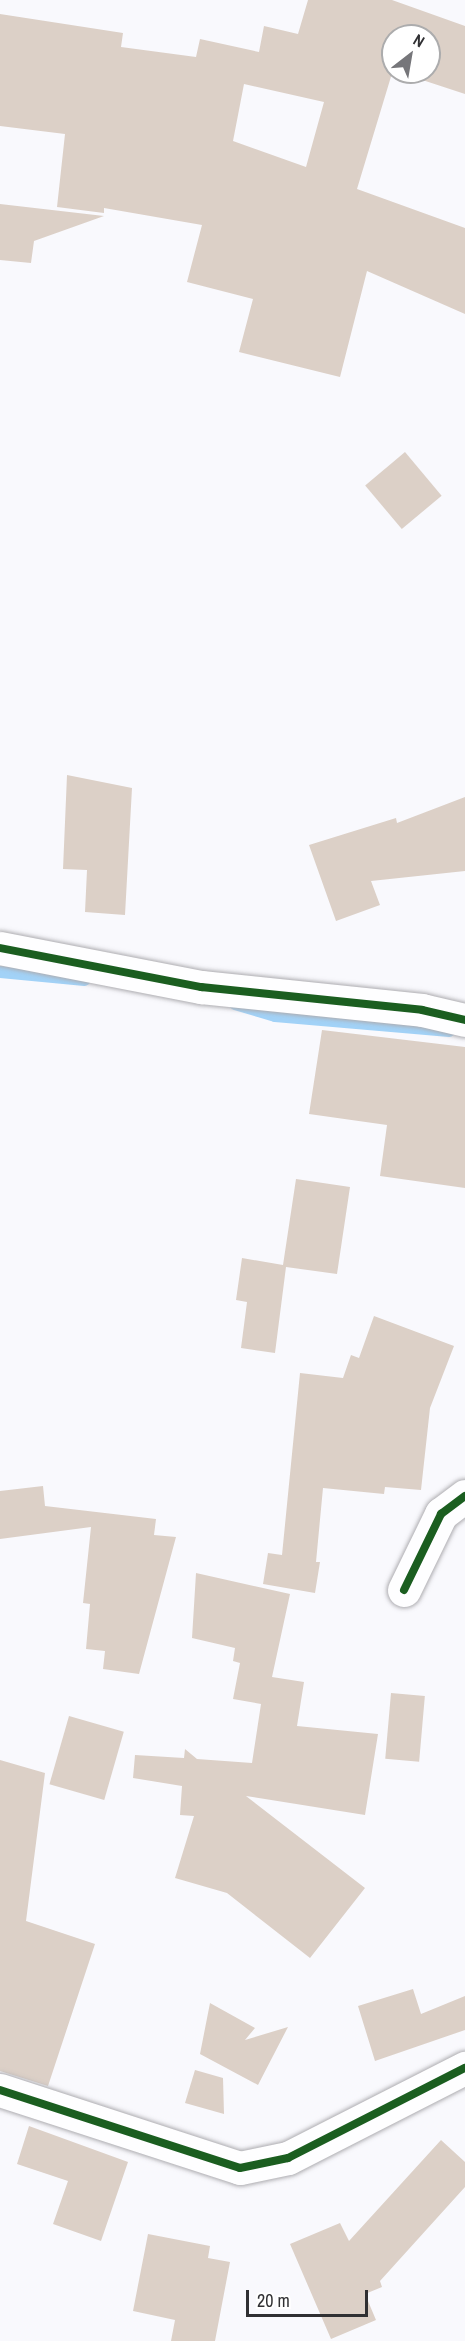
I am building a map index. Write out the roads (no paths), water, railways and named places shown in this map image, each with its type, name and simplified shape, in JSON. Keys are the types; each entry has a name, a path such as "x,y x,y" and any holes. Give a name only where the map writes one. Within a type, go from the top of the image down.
{"street":[{"path":"0,948 201,987 422,1010 465,1020"},
{"path":"404,1590 441,1514 465,1496"},
{"path":"0,2090 240,2168 288,2158 465,2068"}],"waterway":[{"path":"0,972 85,980"},
{"path":"235,1004 275,1016 449,1031"}]}
